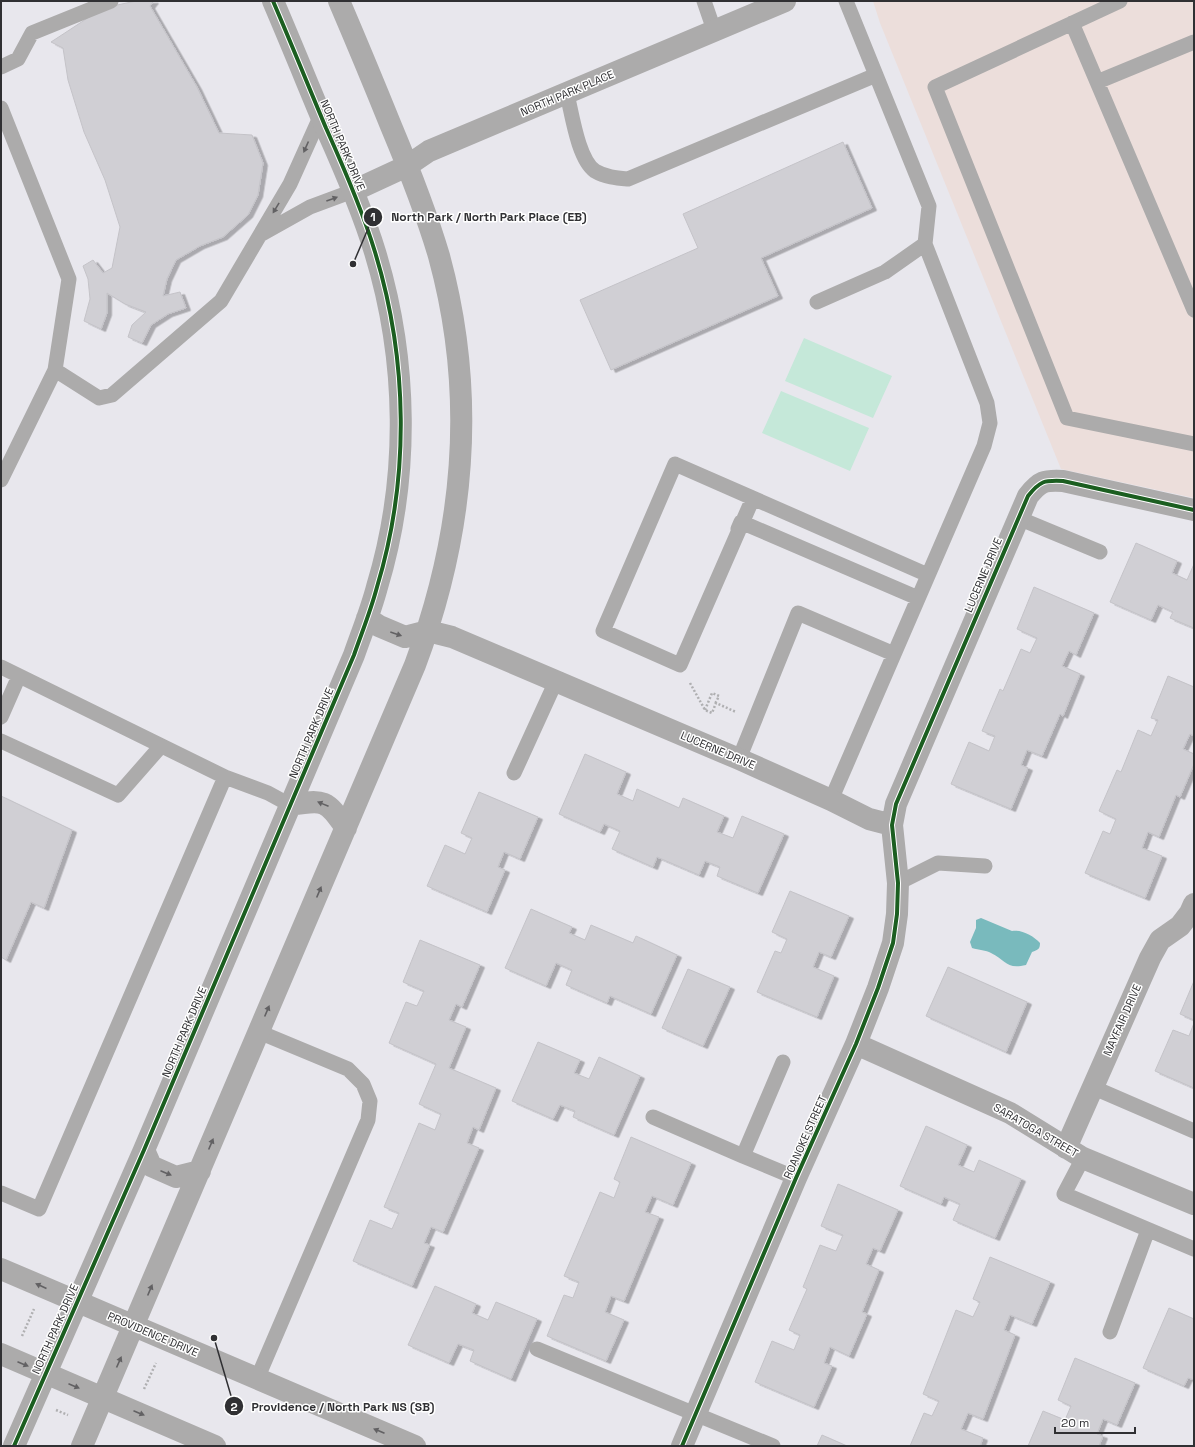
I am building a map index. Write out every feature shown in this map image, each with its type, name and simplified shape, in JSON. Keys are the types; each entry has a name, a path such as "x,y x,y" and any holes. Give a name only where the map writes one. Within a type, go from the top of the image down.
{"street":[{"name":"NORTH PARK DRIVE","path":"14,1446 144,1150 290,805 367,618 388,545 397,486 402,424 400,374 392,322 375,252 354,191 273,1"},
{"path":"82,1446 416,665 443,580 453,528 459,479 462,421 459,363 451,308 439,257 423,205 340,1"},
{"name":"NORTH PARK PLACE","path":"354,191 407,166 429,151 785,1"},
{"name":"LUCERNE DRIVE","path":"428,631 452,637 739,759 831,800 869,819 892,825 896,804 904,784 1018,518 1028,496 1038,484 1048,480 1082,484 1194,510"},
{"path":"367,618 379,626 404,637 428,631"},
{"path":"290,805 314,801 331,807 346,828"},
{"name":"ROANOKE STREET","path":"682,1446 796,1178 856,1044 878,988 893,943 897,914 898,883 892,825"},
{"name":"MAYFAIR DRIVE","path":"1074,1153 1092,1087 1150,958 1160,940 1180,926 1190,913 1194,904"},
{"name":"SARATOGA STREET","path":"856,1044 1010,1113 1074,1153 1194,1204"},
{"path":"144,1150 151,1166 176,1177 200,1172"},
{"name":"PROVIDENCE DRIVE","path":"1,1269 415,1446"},
{"path":"10,1349 45,1374 215,1446"}],"lane":[{"path":"1,67 18,59 32,33 111,1"},
{"path":"704,1 714,30"},
{"path":"831,800 984,446 990,423 987,403 925,244 929,206 846,1"},
{"path":"1120,1 935,87 1067,418 1194,444"},
{"path":"1072,23 1194,310"},
{"path":"1097,82 1194,42"},
{"path":"567,94 584,157 594,170 610,177 628,179 876,75"},
{"path":"1,108 69,279 55,370 1,480"},
{"path":"55,370 99,398 112,395 221,301 290,184 321,115"},
{"path":"260,236 310,207 354,191"},
{"path":"817,302 885,272 925,244"},
{"path":"680,664 603,631 675,464 928,575"},
{"path":"675,465 752,498 680,664 603,631 675,465"},
{"path":"680,664 754,498"},
{"path":"1018,518 1100,552"},
{"path":"741,522 918,598"},
{"path":"739,759 798,613 894,654"},
{"path":"1,667 226,778 268,794 290,805"},
{"path":"1,717 19,676"},
{"path":"514,773 556,681"},
{"path":"1,742 118,795 162,746"},
{"path":"1,1193 39,1209 226,778"},
{"path":"898,883 938,863 985,866"},
{"path":"257,1379 368,1120 370,1101 363,1084 348,1069 259,1032"},
{"path":"743,1156 783,1062"},
{"path":"1092,1087 1194,1131"},
{"path":"653,1117 796,1178"},
{"path":"1074,1153 1064,1194 1194,1249"},
{"path":"1110,1332 1148,1230"},
{"path":"537,1349 773,1446"}],"path":[{"path":"680,664 705,710 711,713 719,696 712,693 705,710"},
{"path":"705,710 712,713 716,703 754,721"},
{"path":"10,1349 38,1302"},
{"path":"141,1395 158,1357"},
{"path":"53,1409 72,1417"}],"shaded area":[{"path":"873,1 1194,1 1194,498 1061,469 880,23"}],"green space":[{"path":"804,338 892,376 873,418 785,381"},
{"path":"781,391 869,428 850,471 762,433"}],"water":[{"path":"981,918 1012,931 1019,931 1027,934 1040,943 1039,948 1032,952 1026,965 1014,966 1007,964 989,952 972,948 970,942 976,928 976,920"}],"building":[{"path":"136,1 154,1 150,6 197,87 219,133 252,135 263,163 258,195 248,215 223,237 200,246 176,260 167,279 163,296 180,292 186,308 168,314 151,325 142,343 128,337 132,325 146,312 125,304 107,293 107,313 101,329 84,321 90,299 88,279 83,266 93,260 103,273 112,268 120,227 105,180 84,132 68,80 63,48 51,42 103,8"},
{"path":"843,142 872,208 761,258 778,296 611,370 580,300 698,248 683,214"},
{"path":"1136,543 1177,561 1172,573 1187,580 1194,564 1194,628 1170,618 1173,612 1158,605 1151,620 1110,602"},
{"path":"1034,587 1094,613 1076,655 1069,651 1062,666 1080,674 1063,716 1060,714 1042,756 1027,750 1021,765 1028,768 1011,809 951,784 969,742 989,751 995,736 982,731 1000,689 1003,691 1021,649 1030,653 1037,638 1017,629"},
{"path":"1168,676 1194,687 1194,736 1190,734 1183,749 1194,754 1194,764 1180,797 1176,795 1159,837 1148,832 1142,848 1162,856 1145,898 1085,873 1103,831 1110,834 1116,819 1099,811 1117,770 1121,772 1138,730 1151,736 1158,720 1151,718"},
{"path":"585,754 626,772 617,794 633,801 637,789 679,808 683,798 724,816 717,832 733,838 742,816 784,834 758,893 717,876 720,867 705,861 699,875 657,857 653,867 612,849 620,831 604,824 600,832 559,814"},
{"path":"479,792 538,817 520,859 504,852 498,867 505,870 487,912 427,886 445,845 465,854 472,838 461,833"},
{"path":"1,796 72,830 44,908 31,902 6,960 1,957"},
{"path":"790,891 849,916 831,957 819,952 813,967 834,976 817,1017 757,992 775,951 781,953 787,939 772,932"},
{"path":"531,909 572,927 569,933 585,940 591,925 633,943 636,936 677,955 651,1014 610,996 607,1003 566,985 572,970 556,963 546,986 505,968"},
{"path":"420,940 480,965 462,1007 456,1004 449,1020 466,1027 449,1068 496,1088 479,1130 473,1127 467,1143 479,1148 443,1232 431,1227 424,1243 430,1245 412,1286 353,1261 370,1220 392,1229 399,1213 384,1207 419,1123 435,1130 441,1114 419,1104 436,1064 389,1043 406,1002 417,1006 424,991 403,982"},
{"path":"948,967 1027,1002 1006,1052 926,1016"},
{"path":"688,969 730,987 703,1046 662,1028"},
{"path":"1194,981 1194,1020 1180,1014"},
{"path":"1194,1023 1194,1088 1155,1071 1173,1030 1189,1036"},
{"path":"538,1042 580,1060 574,1073 589,1079 599,1057 640,1076 614,1135 573,1117 575,1111 560,1105 553,1119 512,1101"},
{"path":"926,1126 967,1145 958,1165 974,1172 979,1160 1021,1179 995,1238 953,1220 960,1204 944,1197 941,1204 900,1186"},
{"path":"631,1137 691,1163 673,1205 652,1196 645,1212 659,1217 624,1301 611,1296 605,1312 624,1320 606,1361 547,1336 564,1295 573,1298 579,1282 564,1276 600,1192 614,1198 620,1182 614,1179"},
{"path":"838,1184 898,1210 880,1251 873,1248 866,1264 879,1270 862,1312 867,1314 849,1356 830,1347 824,1363 832,1366 814,1407 755,1382 772,1341 794,1350 800,1335 789,1330 807,1289 803,1287 820,1245 836,1251 843,1235 821,1226"},
{"path":"990,1257 1050,1282 1032,1324 1010,1315 1004,1330 1015,1335 983,1419 968,1413 961,1429 983,1438 980,1446 910,1446 924,1413 932,1416 939,1401 923,1394 956,1310 973,1317 980,1302 973,1299"},
{"path":"435,1286 476,1304 472,1313 488,1320 496,1302 537,1319 511,1379 470,1361 474,1350 458,1344 449,1363 408,1345"},
{"path":"1169,1308 1194,1319 1194,1380 1188,1378 1184,1386 1143,1368"},
{"path":"1075,1358 1135,1383 1117,1425 1103,1419 1097,1434 1103,1436 1099,1446 1028,1446 1043,1411 1065,1420 1071,1406 1058,1400"},
{"path":"822,1435 847,1446 817,1446"}],"cycle path":[{"path":"14,1446 144,1150 354,655 369,613 388,546 400,462 401,419 399,377 394,335 386,293 375,252 359,204 273,1"},
{"path":"682,1446 796,1178 856,1044 878,988 893,943 897,914 898,883 892,825 896,804 1028,496 1039,484 1043,482 1063,481 1194,510"}],"place":[{"name":"North Park / North Park Place (EB)","path":"353,264"},
{"name":"Providence / North Park NS (SB)","path":"214,1338"}]}
